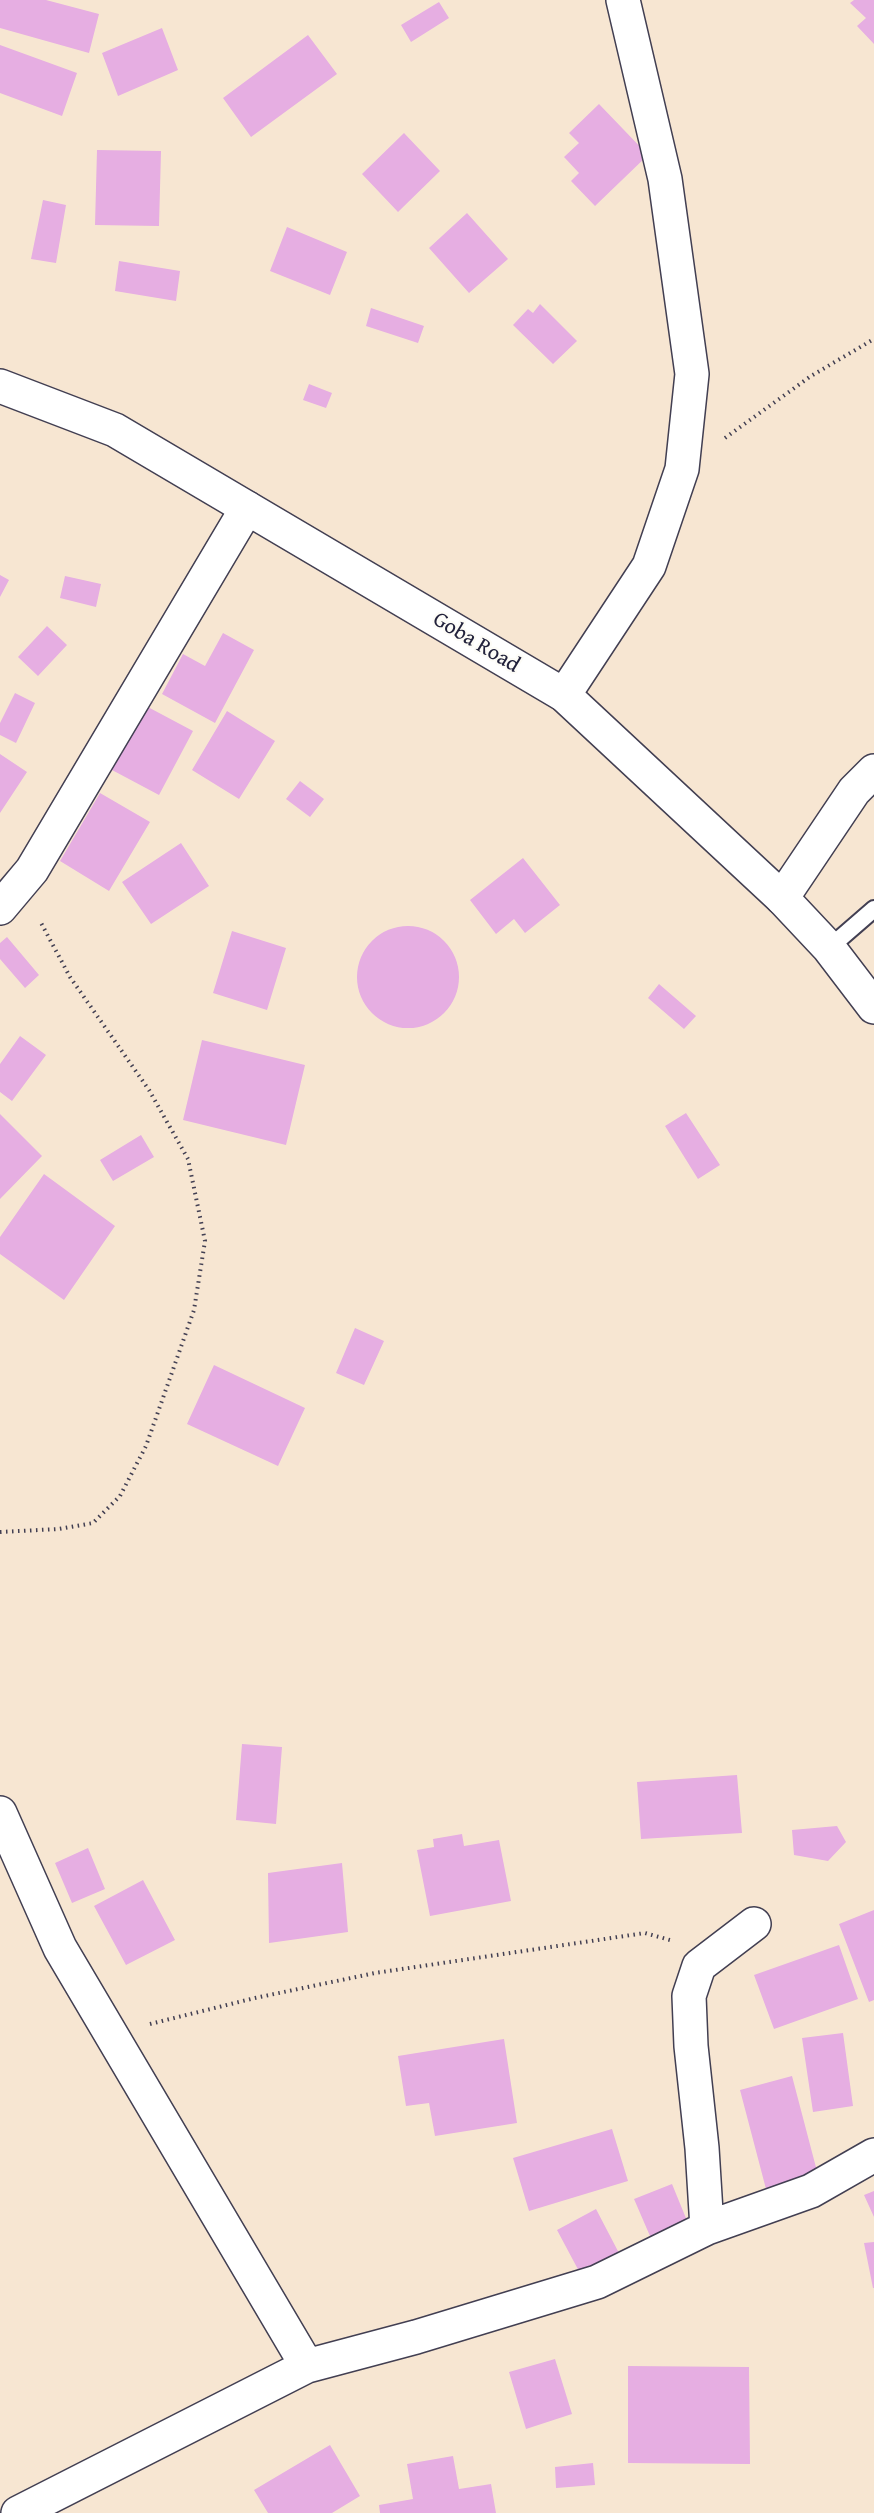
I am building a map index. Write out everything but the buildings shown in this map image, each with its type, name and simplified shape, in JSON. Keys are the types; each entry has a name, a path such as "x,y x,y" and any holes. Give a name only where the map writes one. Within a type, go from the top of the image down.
{"street":[{"path":"564,695 649,566 682,470 692,374 665,179 633,7"},
{"name":"Goba Road","path":"0,386 115,430 564,695 782,898 829,948 874,1007"},
{"path":"0,908 32,870 247,508"},
{"path":"782,898 854,791 874,771"},
{"path":"0,1813 60,1948 307,2366"},
{"path":"707,2228 702,2148 690,2046 689,1996 699,1966 754,1924"},
{"path":"18,2513 307,2366 416,2337 597,2282 707,2228 811,2191 874,2155"}],"lane":[{"path":"829,948 874,909"}],"path":[{"path":"682,470 811,376 874,339"},
{"path":"0,1532 59,1529 93,1523 120,1496 146,1446 194,1310 205,1241 188,1160 149,1090 70,977 39,917 32,870"},
{"path":"111,2034 255,1998 375,1973 645,1933 714,1955"}]}
